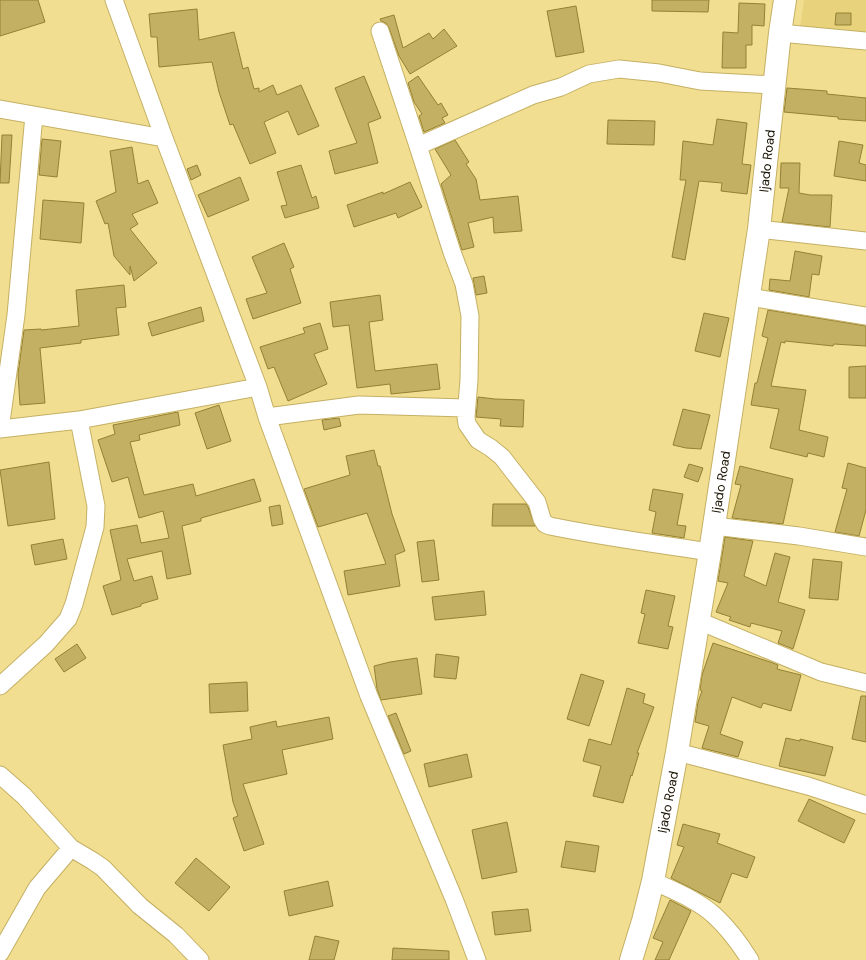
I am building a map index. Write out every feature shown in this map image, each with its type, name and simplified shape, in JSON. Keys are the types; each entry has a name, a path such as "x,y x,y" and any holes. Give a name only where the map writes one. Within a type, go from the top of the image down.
{"street":[{"path":"114,0 164,138 258,387 267,417 369,696 454,899 476,960"},
{"name":"Ijado Road","path":"631,960 653,881 699,621 759,229 780,33 785,0"},
{"path":"380,31 452,252 464,284 470,316 470,374 466,417 467,424 472,432 478,440 502,457 537,502 545,524 598,536 621,538 710,552"},
{"path":"780,33 866,41"},
{"path":"418,146 533,95 561,87 589,74 619,69 659,73 700,81 775,85"},
{"path":"0,109 164,138"},
{"path":"34,116 16,315 0,429 79,420 258,387"},
{"path":"759,229 866,241"},
{"path":"749,298 866,316"},
{"path":"0,322 16,315"},
{"path":"267,417 359,405 466,408"},
{"path":"0,686 46,644 68,619 74,604 95,527 96,506 79,420"},
{"path":"714,526 799,536 866,547"},
{"path":"699,621 821,672 866,684"},
{"path":"677,752 808,786 866,805"},
{"path":"0,775 24,796 71,848 103,868 140,906 176,936 200,960"},
{"path":"0,953 36,888 71,848"},
{"path":"653,881 693,901 715,916 738,941 750,960"}],"shaded area":[{"path":"804,0 866,0 866,38 800,28"}],"building":[{"path":"0,0 38,0 45,22 0,36"},
{"path":"652,0 709,0 708,12 652,11"},
{"path":"739,3 765,4 764,26 752,25 752,45 746,45 746,68 722,68 723,32 738,33"},
{"path":"576,6 584,52 556,57 547,11"},
{"path":"197,9 199,40 234,32 243,69 248,67 254,89 259,88 259,92 273,85 277,95 301,85 319,126 298,135 288,111 264,122 276,153 250,164 233,124 230,125 219,92 212,62 159,67 157,37 151,37 149,14"},
{"path":"836,13 851,13 851,25 835,25"},
{"path":"394,15 403,48 429,33 433,39 444,29 457,46 410,74 399,56 389,28 386,23 380,19"},
{"path":"364,76 381,118 368,123 378,163 335,174 329,151 357,143 335,88"},
{"path":"418,76 438,105 441,103 448,115 442,118 445,123 424,132 419,116 422,114 414,102 408,83"},
{"path":"787,88 827,91 827,94 866,98 866,121 784,112"},
{"path":"717,119 747,123 742,164 751,165 747,194 721,191 722,183 699,181 685,260 672,257 686,180 680,180 683,141 713,145"},
{"path":"608,120 655,121 654,145 607,144"},
{"path":"2,135 12,135 9,183 0,183"},
{"path":"42,139 61,141 57,177 39,175"},
{"path":"455,140 469,162 466,164 476,179 480,200 518,196 522,231 494,233 493,217 468,223 474,247 462,250 441,184 451,175 435,149"},
{"path":"839,141 863,145 859,163 866,165 866,181 834,176"},
{"path":"132,147 138,184 148,180 158,203 132,214 138,224 130,229 157,263 134,281 130,266 130,275 114,256 108,223 105,224 96,201 116,192 110,151"},
{"path":"781,163 800,163 799,193 810,195 832,195 830,227 782,222 789,188 780,188"},
{"path":"197,165 201,175 191,180 187,169"},
{"path":"301,165 312,198 316,196 319,208 285,218 281,206 287,205 277,172"},
{"path":"240,177 249,200 208,217 198,195"},
{"path":"410,182 422,207 398,218 396,213 354,227 347,205 383,192 383,194"},
{"path":"43,200 84,203 81,243 40,239"},
{"path":"284,243 294,267 290,269 301,303 253,319 246,299 267,293 252,257"},
{"path":"795,251 822,256 819,275 812,274 809,297 769,290 770,279 790,281"},
{"path":"484,276 487,293 476,295 473,278"},
{"path":"124,285 126,307 116,308 119,335 81,340 81,343 40,348 45,403 20,405 18,374 24,330 41,330 79,326 76,290"},
{"path":"380,295 383,320 369,322 375,371 437,364 440,389 391,394 390,384 357,388 349,325 333,327 330,302"},
{"path":"201,307 204,321 152,336 148,323"},
{"path":"768,310 866,326 866,346 834,344 833,346 785,341 785,343 781,342 771,386 806,390 799,430 828,437 824,457 808,453 807,457 770,448 779,409 751,405 755,383 757,383 768,338 762,336"},
{"path":"704,313 729,318 720,357 695,351"},
{"path":"320,323 328,349 314,354 327,384 288,401 274,367 268,369 260,347 305,333 303,328"},
{"path":"866,366 866,398 849,398 849,367"},
{"path":"478,397 524,400 523,427 500,426 501,419 476,417"},
{"path":"219,405 231,441 207,449 195,413"},
{"path":"683,409 710,415 701,449 673,445"},
{"path":"178,412 180,425 139,435 140,440 130,442 144,495 193,484 196,496 254,479 261,501 201,518 201,521 182,526 191,574 167,579 162,551 127,559 134,581 152,576 158,599 112,615 103,586 121,580 110,530 137,525 141,543 169,538 163,511 139,518 128,477 112,482 98,440 115,434 113,425"},
{"path":"339,418 341,426 324,430 322,420"},
{"path":"374,450 378,466 380,466 392,514 405,551 395,555 400,586 348,595 344,571 386,564 367,513 318,527 304,489 350,475 346,456"},
{"path":"49,462 55,519 8,526 0,470"},
{"path":"848,463 866,468 866,510 859,536 835,532 847,489 842,488"},
{"path":"689,464 703,468 698,482 684,477"},
{"path":"740,466 793,479 783,524 732,518 741,485 735,484"},
{"path":"653,489 683,494 677,525 686,526 684,538 652,533 656,512 649,510"},
{"path":"493,504 526,504 535,526 492,526"},
{"path":"280,505 283,524 272,526 269,507"},
{"path":"725,537 753,541 744,576 766,586 775,553 790,557 778,602 805,610 793,649 778,643 782,631 751,623 750,627 729,620 731,617 716,612 728,583 718,581"},
{"path":"63,539 67,559 35,565 31,545"},
{"path":"434,540 439,580 422,582 417,542"},
{"path":"813,559 842,562 838,600 809,598"},
{"path":"646,590 675,596 668,626 673,627 668,649 638,643 645,614 641,613"},
{"path":"484,591 486,615 435,620 432,597"},
{"path":"713,643 778,665 777,669 801,675 791,711 763,703 761,708 732,697 720,734 743,742 738,757 702,748 709,726 695,722 698,702 702,691 700,690 702,675"},
{"path":"77,644 86,658 64,672 55,659"},
{"path":"436,654 459,657 456,679 434,677"},
{"path":"417,658 422,694 381,700 377,689 374,666"},
{"path":"581,674 604,681 589,726 567,719"},
{"path":"247,682 248,711 210,713 209,684"},
{"path":"627,688 645,694 643,703 654,707 637,753 639,753 623,803 593,796 601,766 583,761 589,739 611,745"},
{"path":"861,696 866,696 866,742 852,739"},
{"path":"396,713 411,751 404,754 388,716"},
{"path":"329,717 333,739 282,750 287,774 243,784 264,844 244,851 233,818 238,816 233,802 223,745 252,739 250,727 276,721 277,727"},
{"path":"786,738 800,741 800,739 833,747 825,776 779,766"},
{"path":"467,754 472,777 429,787 424,764"},
{"path":"809,799 855,820 844,843 798,821"},
{"path":"507,822 517,872 482,879 472,830"},
{"path":"683,824 720,834 717,843 755,857 747,878 732,873 720,903 671,878 684,847 677,845"},
{"path":"566,841 599,846 595,872 561,867"},
{"path":"196,858 230,887 209,911 175,883"},
{"path":"328,881 333,906 289,916 284,891"},
{"path":"670,900 691,911 669,960 655,960 663,942 653,938"},
{"path":"528,909 531,931 495,935 492,912"},
{"path":"315,936 339,941 334,960 309,960"},
{"path":"393,948 449,951 449,960 392,960"}]}
